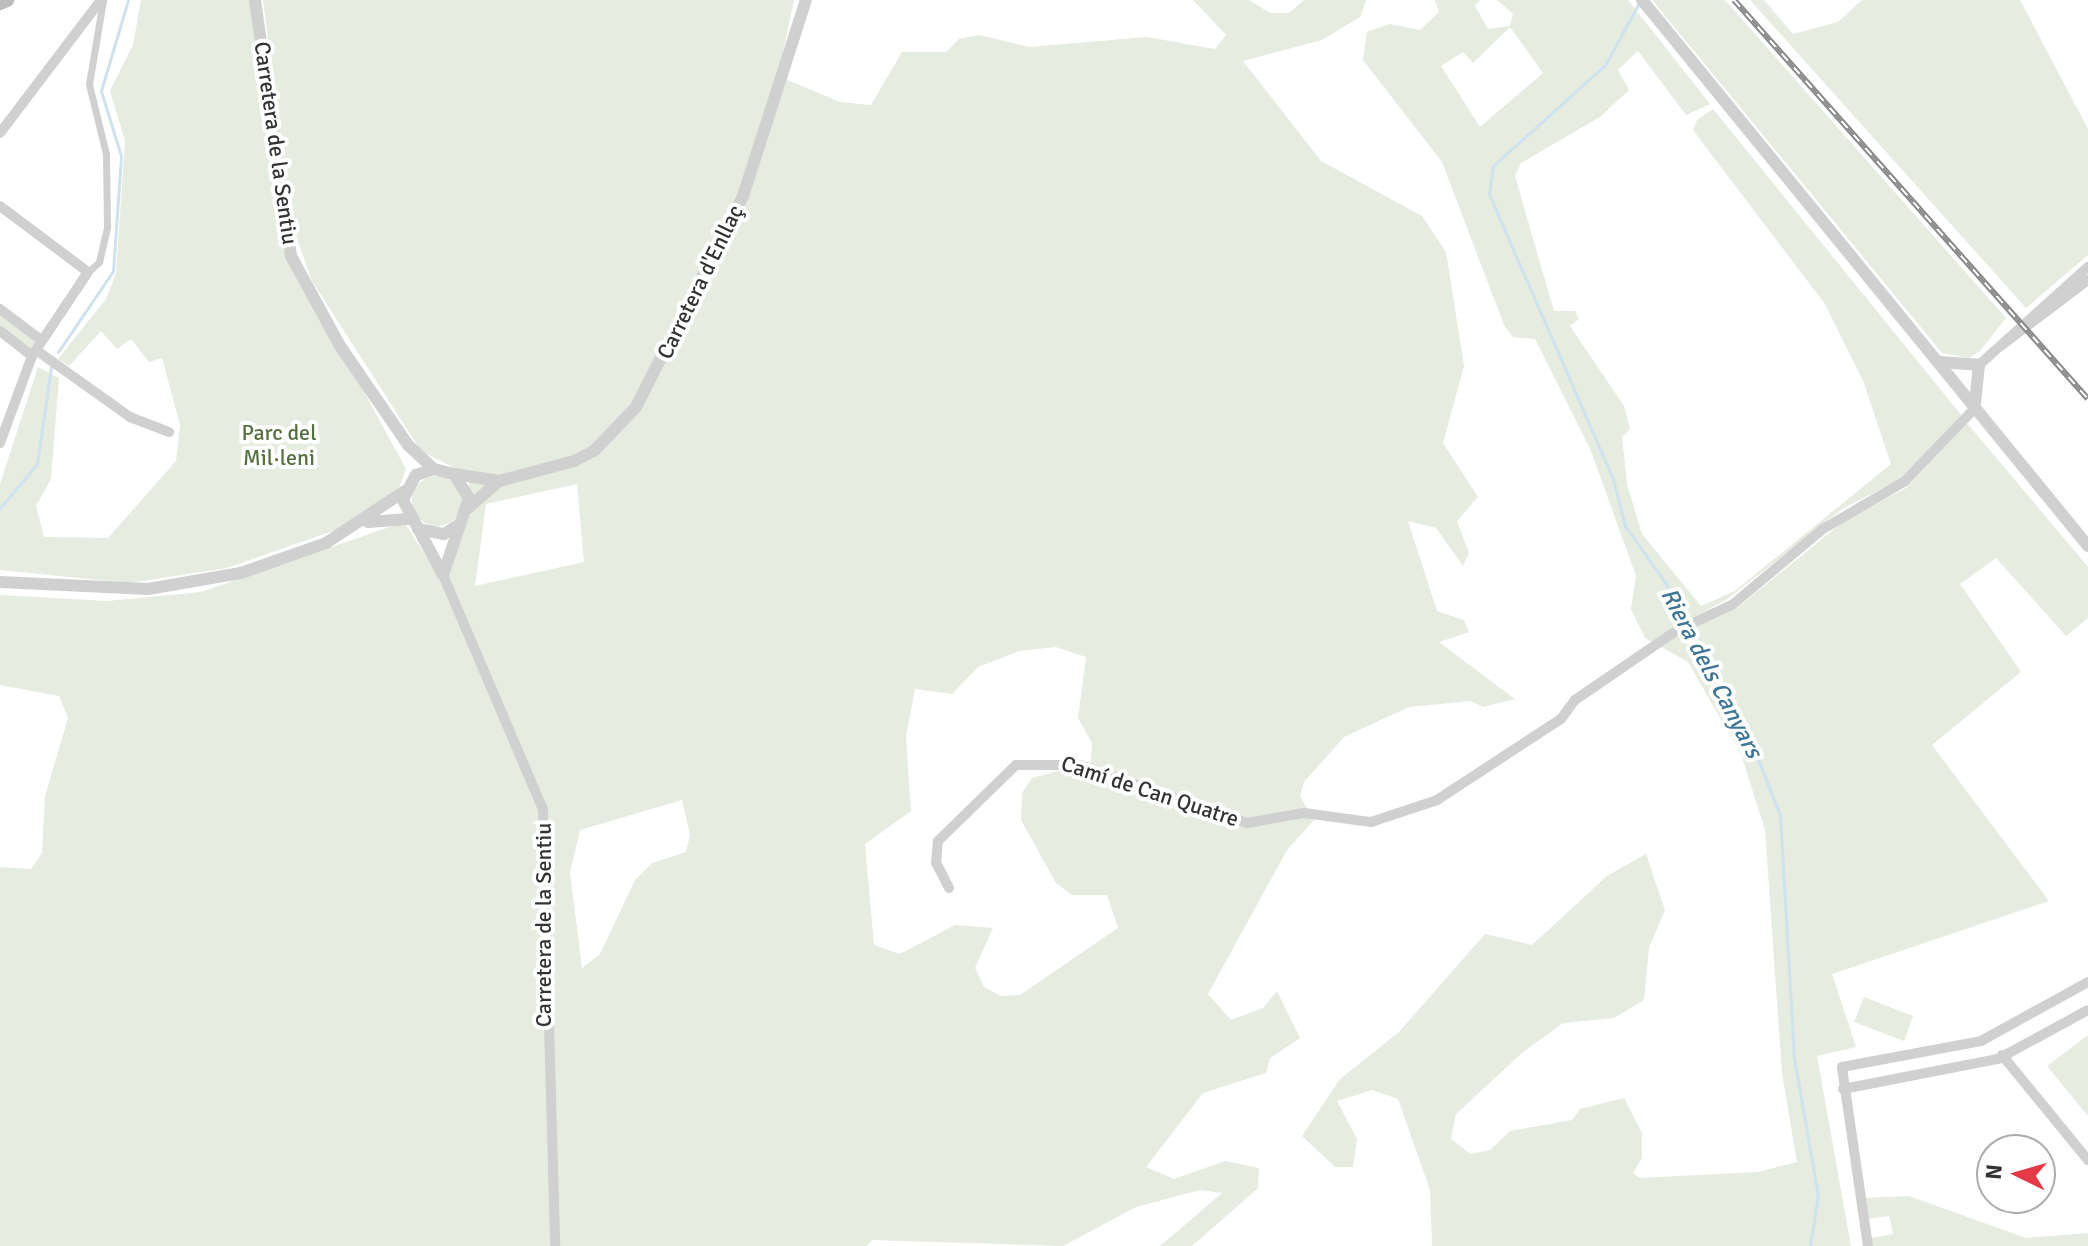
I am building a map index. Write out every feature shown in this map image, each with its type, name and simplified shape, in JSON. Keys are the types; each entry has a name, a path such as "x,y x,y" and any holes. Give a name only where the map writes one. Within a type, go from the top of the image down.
{"main road":[{"path":"0,3 7,0"}],"street":[{"path":"0,133 102,0"},
{"path":"1,439 36,349 88,272 99,262 107,226 106,154 89,84 102,0"},
{"name":"Carretera de la Sentiu","path":"255,0 291,256 340,346 408,445 434,469"},
{"name":"Carretera d'Enllaç","path":"468,508 499,481 594,451 636,407 743,196 806,0"},
{"path":"1645,3 2088,546"},
{"path":"0,206 88,272"},
{"path":"1978,411 1971,394 1979,365 2088,267"},
{"path":"2002,345 2088,280"},
{"path":"0,309 36,349"},
{"path":"0,331 36,349 130,417 169,432"},
{"path":"1937,360 1979,365"},
{"path":"1697,621 1732,605 1823,529 1905,481 1978,411"},
{"path":"408,445 412,523"},
{"path":"0,582 93,590 187,584 310,551 365,523 408,486 434,469 454,474 466,489 468,508 443,575"},
{"name":"Carretera d'Enllaç","path":"454,474 499,481"},
{"path":"365,523 412,523 434,535 461,523"},
{"name":"Carretera de la Sentiu","path":"412,523 443,575 543,809 555,1246"},
{"name":"Camí de Can Quatre","path":"949,888 936,863 938,841 1016,765 1080,765 1247,823 1304,813 1371,822 1437,800 1561,719 1575,700 1673,633"},
{"path":"1868,1246 1842,1067 1981,1041 2088,982"},
{"path":"1843,1089 2002,1055 2088,1010"},
{"path":"1993,1033 2003,1039 2002,1055 2088,1160"},
{"path":"1981,1041 1987,1058"}],"green space":[{"name":"Parc del Mil·leni","path":"141,0 250,0 279,235 406,469 398,490 350,525 227,568 129,583 0,570 0,484 38,367 59,378 51,479 36,506 44,537 108,538 176,461 180,425 162,358 149,362 131,339 117,349 101,331 69,366 58,359 106,299 116,273 125,141 110,91 133,45"},
{"path":"263,0 794,0 778,76 840,102 871,105 902,52 946,52 959,39 979,35 1030,47 1147,37 1215,49 1226,35 1193,0 1249,0 1270,13 1289,13 1304,0 1366,0 1360,17 1322,40 1243,61 1321,161 1422,216 1446,252 1464,366 1443,443 1478,497 1457,521 1469,553 1463,566 1436,528 1408,521 1437,611 1464,620 1469,632 1439,642 1515,699 1483,707 1471,701 1409,707 1344,737 1304,782 1300,796 1314,820 1287,850 1208,994 1231,1020 1263,1008 1277,991 1300,1038 1270,1058 1266,1073 1203,1093 1146,1167 1174,1179 1225,1161 1259,1168 1258,1188 1192,1246 1160,1246 1222,1193 1200,1190 1136,1207 1063,1246 872,1240 867,1246 0,1246 0,867 31,869 42,853 45,796 68,718 59,696 0,685 0,595 107,601 201,592 404,522 442,581 461,540 470,476 421,451 312,281 291,222","holes":["577,484 584,562 475,586 486,504","1056,647 1086,657 1078,718 1092,743 1091,762 1032,778 1022,793 1021,820 1056,883 1072,895 1107,895 1118,928 1020,995 1001,996 984,987 975,968 993,928 955,925 900,954 874,945 865,844 911,811 906,736 915,689 952,694 978,667 1019,651","682,800 690,835 686,852 652,863 635,880 600,954 582,968 570,873 580,830"]},
{"path":"1435,0 1480,0 1475,6 1488,29 1510,26 1513,14 1497,0 1628,0 1710,104 1686,115 1638,51 1618,70 1629,90 1600,117 1521,163 1515,176 1554,311 1575,311 1579,319 1570,326 1624,406 1630,429 1622,437 1627,484 1642,534 1701,606 1735,591 1891,464 1864,383 1825,304 1693,130 1697,120 1713,109 1962,416 1899,480 1842,509 1726,600 1694,617 1697,625 1737,608 1844,521 1906,488 1967,423 2088,567 2088,618 2066,636 1996,558 1960,584 2021,672 1932,745 2049,901 1832,974 1856,1047 1817,1056 1851,1246 1432,1246 1430,1190 1398,1099 1372,1090 1337,1101 1357,1139 1353,1167 1335,1167 1302,1136 1340,1079 1399,1032 1485,934 1532,945 1607,876 1646,854 1665,910 1649,948 1644,1000 1614,1018 1563,1023 1523,1052 1456,1114 1451,1139 1471,1154 1490,1150 1510,1131 1572,1120 1580,1109 1624,1098 1642,1133 1642,1158 1633,1173 1640,1178 1758,1172 1797,1162 1782,1073 1765,830 1741,754 1688,662 1645,638 1631,609 1636,576 1591,451 1535,339 1513,337 1504,325 1442,162 1363,60 1367,32 1390,24 1420,30 1439,12","holes":["1510,27 1543,73 1480,127 1441,66 1463,52 1473,63"]},
{"path":"1652,0 1725,0 2006,318 1980,351 1969,358 1942,353"},
{"path":"1750,0 1764,0 1793,34 1838,22 1862,0 2020,0 2088,129 2088,255 2026,308"},
{"path":"0,313 36,340 30,352 0,328"},
{"path":"437,476 454,484 462,501 454,518 437,526 420,518 412,501 420,484"},
{"path":"1864,997 1913,1016 1904,1041 1854,1022"},
{"path":"2088,1035 2088,1116 2047,1066"},
{"path":"1909,1196 2026,1238 2088,1233 2088,1246 1873,1246 1871,1238 1893,1234 1889,1216 1868,1219 1866,1198"}],"waterway":[{"path":"58,352 113,271 121,156 101,91 128,0"},
{"name":"Riera dels Canyars","path":"1639,3 1605,65 1493,166 1489,194 1613,479 1625,526 1665,582 1708,675 1752,744 1780,815 1794,1058 1818,1195 1810,1246"},
{"path":"0,508 37,464 51,367"}],"railway":[{"path":"1734,0 2088,399"}]}
